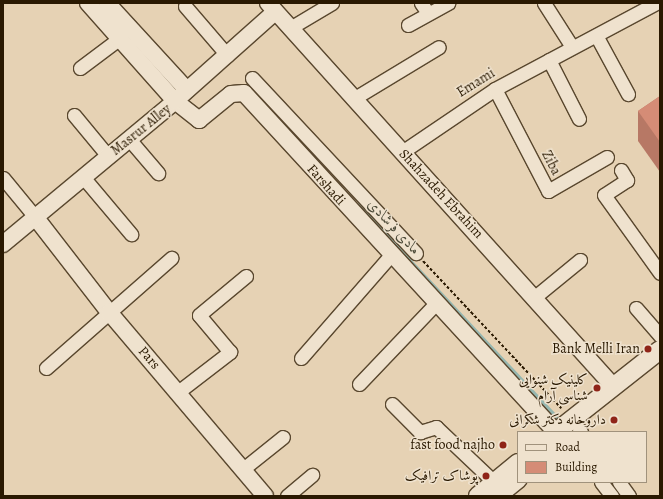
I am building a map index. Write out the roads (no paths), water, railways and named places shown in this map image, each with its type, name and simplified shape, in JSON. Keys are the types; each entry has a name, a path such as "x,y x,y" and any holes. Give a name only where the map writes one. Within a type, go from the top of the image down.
{"main road":[{"path":"577,428 613,386 660,350"},
{"path":"561,431 577,428 660,364"},
{"path":"496,489 517,464"},
{"path":"478,496 517,479"}],"street":[{"name":"Farshadi","path":"88,3 120,38 181,96"},
{"name":"Farshadi","path":"107,3 199,120 231,94 244,93 346,207 437,302 555,431"},
{"path":"290,28 332,3"},
{"path":"408,25 425,8 448,3"},
{"path":"544,3 572,47"},
{"name":"Emami","path":"402,152 495,89 572,47 597,36 649,5"},
{"path":"185,6 227,55"},
{"name":"Masrur Alley","path":"3,244 181,96 227,55 272,7"},
{"name":"Shahzadeh Ebrahim","path":"272,7 353,99 536,296 613,386"},
{"path":"597,36 628,94"},
{"path":"80,68 120,38"},
{"path":"353,99 438,47"},
{"path":"550,60 579,119"},
{"path":"252,78 416,253"},
{"name":"Ziba","path":"495,89 548,191 607,157"},
{"path":"74,115 108,156"},
{"path":"129,139 158,173"},
{"path":"621,170 627,180 604,195 660,273"},
{"path":"83,177 130,234"},
{"path":"3,178 36,218"},
{"path":"346,207 360,193"},
{"name":"Pars","path":"36,218 110,312 265,496"},
{"path":"301,358 391,255"},
{"path":"46,368 171,258"},
{"path":"536,296 580,260"},
{"path":"178,392 230,352 199,316 246,276"},
{"path":"359,384 437,302"},
{"path":"636,308 660,336"},
{"path":"392,404 420,432 436,428 496,489"},
{"path":"243,469 283,437"},
{"path":"286,496 312,475"},
{"path":"602,483 612,496"},
{"path":"620,483 629,496"}],"waterway":[{"name":"مادی فرشادی","path":"358,205 560,421"},
{"name":"مادی فرشادی","path":"610,483 620,496"}],"place":[{"name":"Bank Melli Iran","path":"648,349"},
{"name":"کلینیک شنوایی شناسی آرام","path":"597,388"},
{"name":"داروخانه دکتر شکرانی","path":"614,420"},
{"name":"fast food najho","path":"503,445"},
{"name":"پوشاک ترافیک","path":"486,476"}]}
